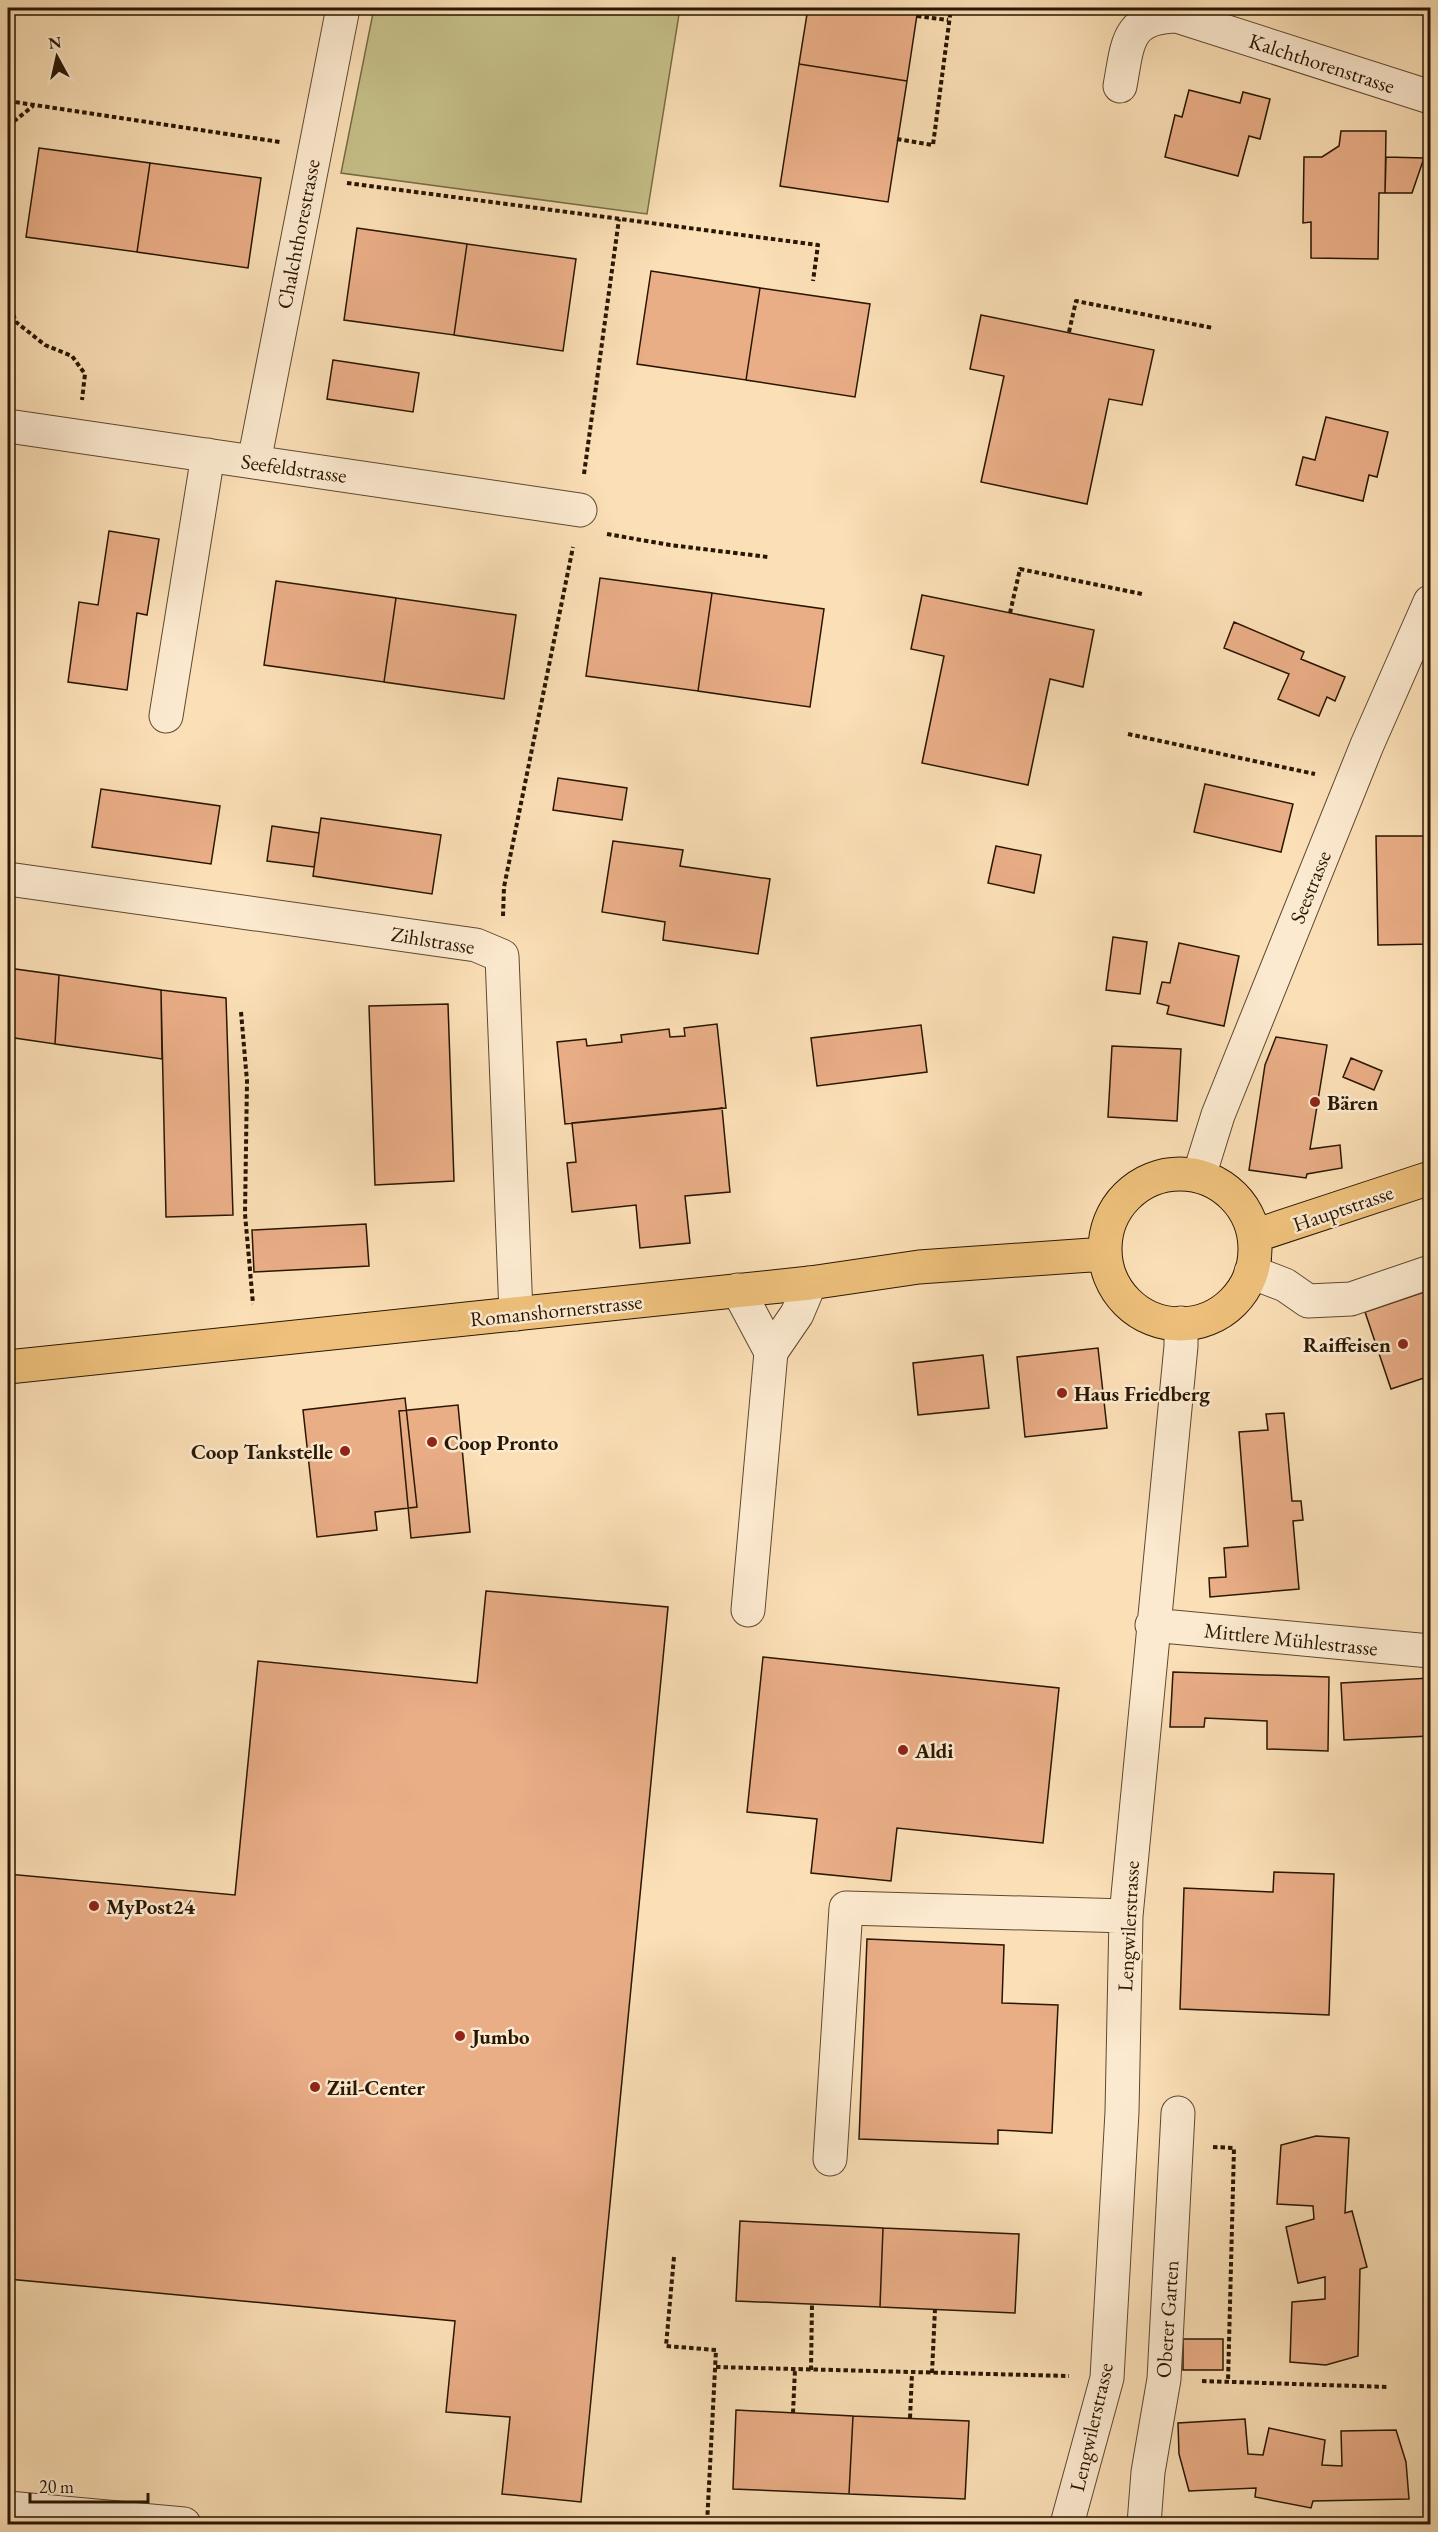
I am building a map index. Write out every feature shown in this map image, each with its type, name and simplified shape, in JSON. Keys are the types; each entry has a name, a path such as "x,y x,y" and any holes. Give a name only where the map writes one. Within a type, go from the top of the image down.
{"main road":[{"path":"1179,1174 1199,1176 1218,1185 1235,1198 1247,1215 1254,1236 1251,1272 1232,1303 1217,1314 1199,1321 1162,1322 1144,1315 1129,1304 1113,1281 1105,1254 1110,1224 1125,1198 1140,1185 1159,1177 1179,1174"},
{"name":"Hauptstrasse","path":"1254,1236 1431,1178"},
{"name":"Romanshornerstrasse","path":"8,1367 810,1283 919,1268 1105,1254"}],"street":[{"name":"Chalchthorestrasse","path":"254,462 343,8"},
{"name":"Kalchthorenstrasse","path":"1120,86 1129,38 1136,27 1148,20 1177,16 1431,97"},
{"name":"Seefeldstrasse","path":"8,426 254,462 578,519"},
{"path":"166,716 208,455"},
{"name":"Seestrasse","path":"1199,1176 1218,1115 1352,782 1431,602"},
{"name":"Zihlstrasse","path":"8,879 476,945 502,956 516,1314"},
{"path":"1251,1272 1285,1285 1308,1301 1351,1299 1431,1272"},
{"path":"748,1610 771,1352 797,1314 810,1283"},
{"path":"738,1290 771,1352"},
{"name":"Lengwilerstrasse","path":"1067,2524 1107,2378 1122,2112 1126,1916 1152,1625 1181,1346 1181,1323"},
{"name":"Mittlere Mühlestrasse","path":"1152,1625 1431,1651"},
{"path":"830,2159 846,1908 1126,1916"},
{"name":"Oberer Garten","path":"1144,2524 1148,2472 1164,2379 1178,2113"},
{"path":"8,2508 112,2521 183,2524"}],"path":[{"path":"897,139 933,145 951,8"},
{"path":"916,15 949,20"},
{"path":"8,101 312,162 619,219 818,245 813,281"},
{"path":"8,126 34,105"},
{"path":"502,956 504,887 578,519 619,219"},
{"path":"8,300 16,322 45,345 72,356 85,374 77,436"},
{"path":"1069,332 1076,301 1214,328"},
{"path":"578,519 670,545 768,557"},
{"path":"1011,614 1020,569 1142,594"},
{"path":"1128,734 1352,782"},
{"path":"241,1012 247,1081 245,1214 254,1314"},
{"path":"1177,2146 1234,2148 1228,2382"},
{"path":"674,2257 666,2346 716,2350 707,2524"},
{"path":"811,2370 813,2304"},
{"path":"932,2373 934,2310"},
{"path":"716,2367 1107,2378"},
{"path":"794,2413 795,2369"},
{"path":"910,2418 912,2373"},
{"path":"1164,2379 1387,2387"}],"shaded area":[{"path":"374,8 680,8 647,214 341,173"}],"building":[{"path":"808,8 918,8 907,81 799,64"},
{"path":"799,64 907,81 888,202 780,186"},
{"path":"1189,90 1240,103 1243,92 1270,99 1260,139 1249,136 1238,176 1165,157 1175,115 1182,117"},
{"path":"1341,131 1386,131 1385,193 1379,193 1378,259 1311,258 1311,222 1303,223 1304,157 1322,157 1339,146"},
{"path":"39,148 150,163 137,252 26,237"},
{"path":"1386,157 1424,158 1412,193 1385,193"},
{"path":"150,163 261,178 248,268 137,252"},
{"path":"357,228 467,244 454,335 344,320"},
{"path":"467,244 576,259 563,351 454,335"},
{"path":"651,271 760,288 746,380 637,364"},
{"path":"760,288 870,304 855,397 746,380"},
{"path":"981,315 1154,350 1142,405 1109,399 1087,504 981,482 1004,376 970,369"},
{"path":"333,360 419,373 413,412 327,399"},
{"path":"1326,417 1388,432 1377,477 1369,475 1363,501 1296,485 1303,457 1315,460"},
{"path":"109,531 159,539 147,615 137,613 127,690 68,682 79,602 98,605"},
{"path":"600,578 712,593 698,691 586,676"},
{"path":"276,581 396,598 384,682 264,665"},
{"path":"712,593 824,609 810,707 698,691"},
{"path":"922,595 1094,630 1083,687 1050,679 1028,785 922,763 944,656 911,649"},
{"path":"396,598 516,615 504,699 384,682"},
{"path":"1234,622 1304,652 1301,659 1345,677 1335,701 1327,697 1319,716 1278,699 1289,674 1224,648"},
{"path":"558,778 627,788 622,820 553,810"},
{"path":"1205,784 1293,804 1281,852 1194,832"},
{"path":"101,789 220,806 211,864 92,847"},
{"path":"321,818 441,835 432,894 313,876"},
{"path":"272,826 319,833 314,867 267,861"},
{"path":"1376,836 1430,836 1430,944 1378,945"},
{"path":"613,841 683,850 680,866 770,879 758,954 663,940 665,922 602,912"},
{"path":"996,846 1041,855 1034,893 988,883"},
{"path":"1113,937 1147,942 1140,994 1106,990"},
{"path":"1179,943 1239,956 1224,1026 1167,1014 1169,1006 1157,1003 1162,982 1170,983"},
{"path":"8,968 59,975 55,1044 8,1037"},
{"path":"59,975 161,990 162,1059 55,1044"},
{"path":"161,990 226,998 233,1215 166,1217"},
{"path":"448,1004 454,1181 375,1185 369,1006"},
{"path":"717,1024 726,1108 565,1124 557,1042 586,1039 587,1046 622,1042 621,1035 669,1029 670,1037 685,1036 684,1028"},
{"path":"921,1025 927,1072 817,1086 811,1038"},
{"path":"1276,1037 1327,1045 1310,1149 1340,1145 1342,1168 1307,1174 1306,1178 1249,1170 1265,1065"},
{"path":"1112,1046 1181,1049 1177,1121 1108,1117"},
{"path":"1351,1058 1382,1071 1374,1090 1343,1077"},
{"path":"722,1108 730,1192 685,1196 690,1243 640,1248 636,1205 572,1212 567,1163 576,1162 572,1123"},
{"path":"366,1224 369,1266 254,1272 252,1230"},
{"name":"Raiffeisen","path":"1430,1290 1430,1376 1391,1389 1365,1312"},
{"name":"Haus Friedberg","path":"1098,1348 1107,1428 1025,1437 1017,1357"},
{"path":"983,1355 989,1408 918,1415 913,1363"},
{"path":"405,1398 417,1507 375,1512 377,1530 317,1537 303,1410"},
{"path":"458,1405 470,1532 411,1538 399,1411"},
{"path":"1284,1413 1292,1501 1301,1501 1303,1520 1293,1521 1299,1589 1210,1597 1209,1578 1226,1577 1224,1548 1248,1546 1239,1432 1268,1430 1266,1414"},
{"name":"Ziil-Center","path":"486,1591 668,1607 581,2502 502,2494 510,2417 446,2412 455,2321 8,2279 8,1874 235,1895 258,1661 477,1683"},
{"name":"Aldi","path":"763,1657 1059,1688 1043,1843 897,1828 891,1881 811,1873 817,1819 747,1812"},
{"path":"1173,1672 1329,1677 1328,1751 1267,1749 1267,1721 1205,1718 1204,1727 1170,1727"},
{"path":"1430,1678 1430,1736 1344,1740 1341,1683"},
{"path":"1274,1872 1334,1874 1329,2015 1180,2009 1184,1888 1273,1892"},
{"path":"867,1939 1004,1945 1002,2003 1058,2005 1052,2133 998,2130 998,2144 859,2139"},
{"path":"1316,2136 1349,2138 1345,2213 1352,2211 1367,2267 1360,2269 1358,2356 1326,2365 1290,2362 1292,2302 1325,2299 1325,2277 1298,2283 1286,2227 1314,2219 1313,2206 1277,2204 1281,2145"},
{"path":"740,2221 883,2228 880,2307 736,2301"},
{"path":"883,2228 1019,2234 1015,2313 880,2307"},
{"path":"1183,2339 1223,2339 1223,2370 1183,2370"},
{"path":"736,2410 853,2416 849,2494 733,2489"},
{"path":"853,2416 969,2421 965,2499 849,2494"},
{"path":"1245,2419 1248,2454 1263,2455 1269,2428 1325,2440 1322,2465 1342,2466 1341,2431 1396,2430 1406,2462 1409,2499 1313,2501 1311,2508 1255,2497 1256,2488 1189,2491 1179,2454 1178,2423"}],"place":[{"name":"Bären","path":"1315,1102"},
{"name":"Raiffeisen","path":"1403,1344"},
{"name":"Haus Friedberg","path":"1062,1393"},
{"name":"Coop Pronto","path":"432,1442"},
{"name":"Coop Tankstelle","path":"345,1451"},
{"name":"Aldi","path":"903,1750"},
{"name":"MyPost24","path":"94,1906"},
{"name":"Jumbo","path":"460,2036"},
{"name":"Ziil-Center","path":"315,2087"}]}
